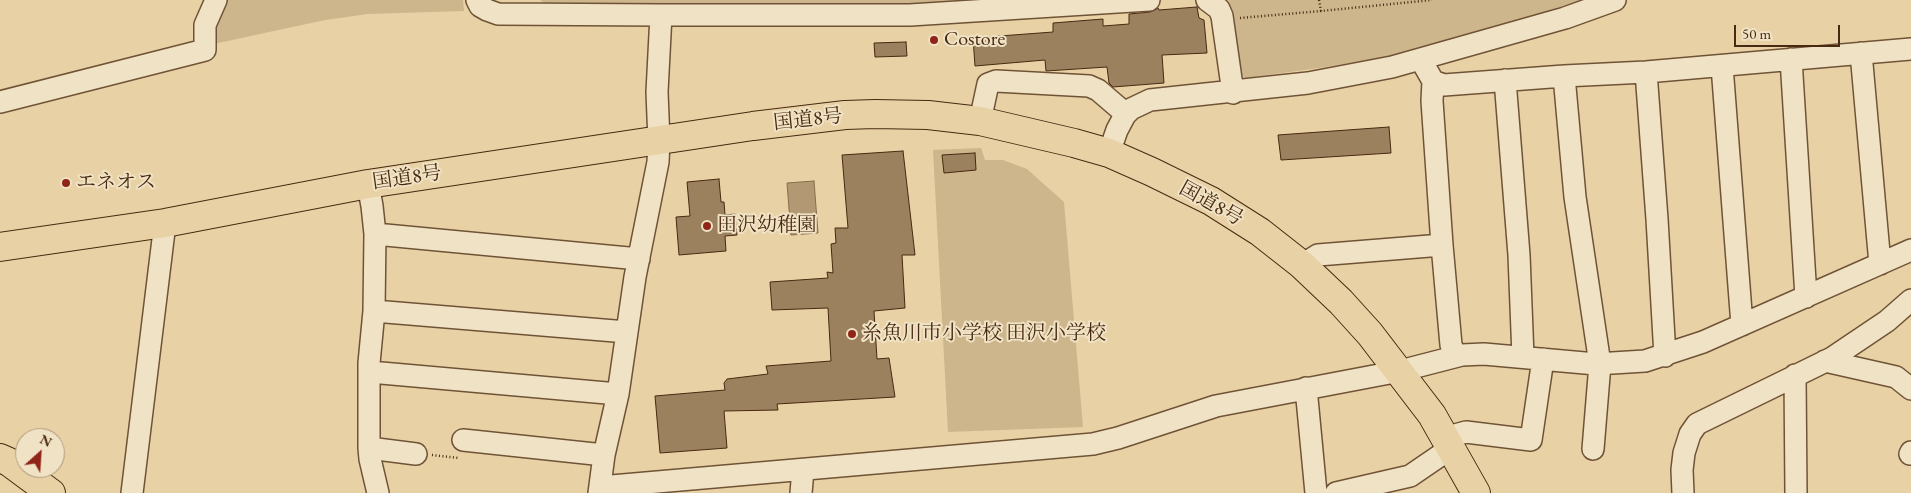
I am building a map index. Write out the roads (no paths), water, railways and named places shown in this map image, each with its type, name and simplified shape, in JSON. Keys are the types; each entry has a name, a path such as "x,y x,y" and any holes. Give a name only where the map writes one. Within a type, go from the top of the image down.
{"main road":[{"name":"国道8号","path":"0,247 165,223 368,184 752,126 845,115 928,115 980,121 1049,137 1109,154 1152,172 1211,201 1260,232 1302,265 1341,302 1370,334 1400,371 1432,416 1476,493"},
{"path":"0,458 9,462 51,493"}],"street":[{"path":"0,102 205,50 205,25 216,0"},
{"path":"477,0 480,6 498,14 533,7 661,14 910,15 1149,0"},
{"path":"1207,0 1219,10 1222,16 1233,92"},
{"path":"1109,154 1117,130 1126,114 1135,106 1150,100 1233,92 1339,78 1421,60 1565,18 1615,0"},
{"path":"661,14 657,92 658,162 639,260 618,394 604,455 600,490 761,483 803,470 1093,444 1118,438 1216,406 1400,371 1456,356 1484,354 1600,364 1645,362 1665,356 1742,325 1911,250"},
{"path":"1433,81 1444,85 1646,72 1911,49"},
{"path":"1861,53 1880,264"},
{"path":"1791,59 1806,297"},
{"path":"1421,60 1433,81 1432,101 1442,245 1451,345 1456,356"},
{"path":"1722,66 1742,325"},
{"path":"1646,72 1665,356"},
{"path":"1564,76 1575,197 1600,364 1593,449"},
{"path":"1336,493 1412,485 1448,443 1466,432 1531,440 1533,358 1519,255 1505,80"},
{"path":"980,121 988,84 996,81 1089,86 1098,90 1126,114"},
{"path":"368,184 375,234 369,448 378,493"},
{"path":"132,493 165,223"},
{"path":"375,234 639,260"},
{"path":"1302,265 1318,255 1442,245"},
{"path":"1683,493 1682,470 1684,453 1690,434 1697,424 1825,361 1887,321 1911,300"},
{"path":"374,311 627,332"},
{"path":"1825,361 1896,377 1911,390"},
{"path":"370,372 618,394"},
{"path":"1795,375 1796,493"},
{"path":"1306,388 1316,493"},
{"path":"463,440 604,455"},
{"path":"369,448 416,454"},
{"path":"801,493 803,470"}],"place":[{"name":"Costore","path":"934,40"},
{"name":"エネオス","path":"66,183"},
{"name":"田沢幼稚園","path":"707,226"},
{"name":"糸魚川市小学校 田沢小学校","path":"852,334"}]}
